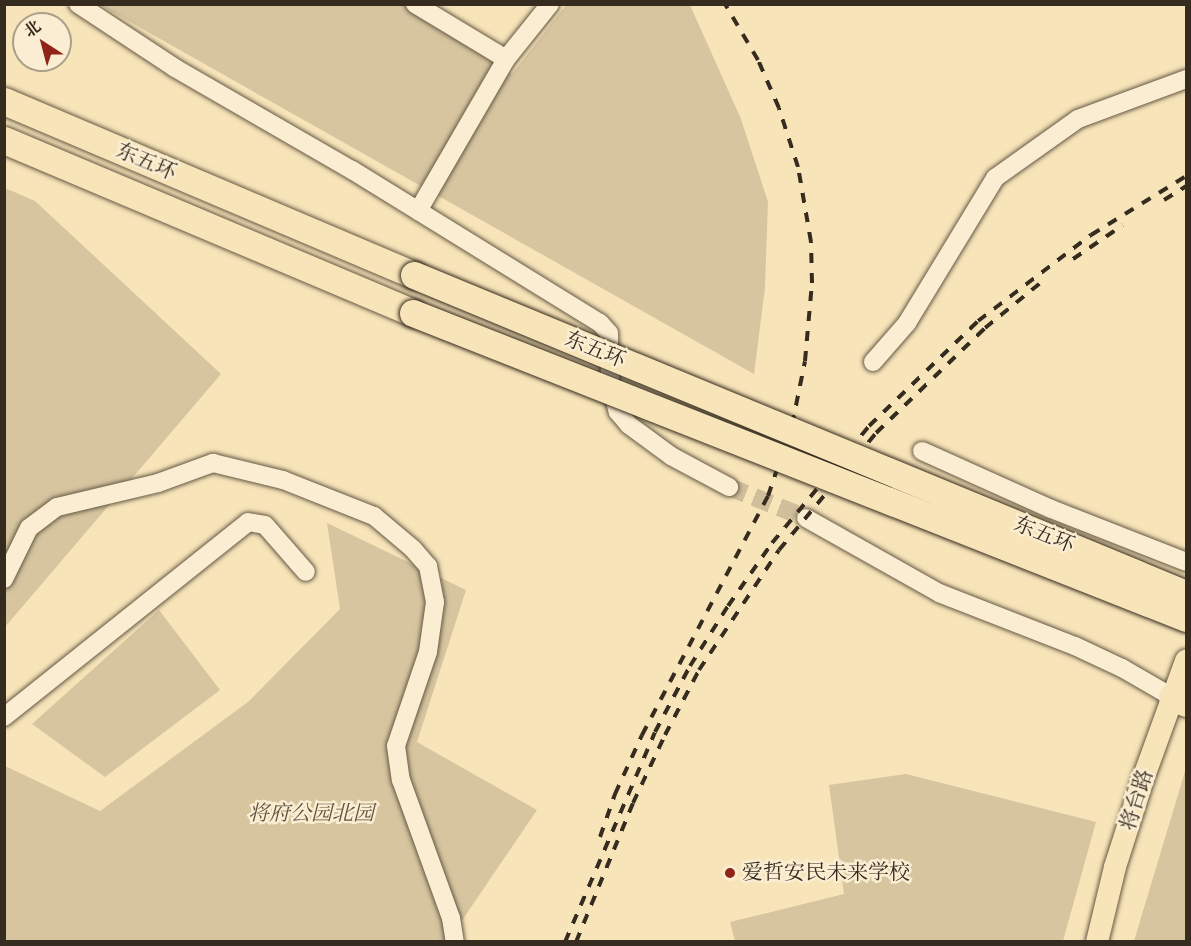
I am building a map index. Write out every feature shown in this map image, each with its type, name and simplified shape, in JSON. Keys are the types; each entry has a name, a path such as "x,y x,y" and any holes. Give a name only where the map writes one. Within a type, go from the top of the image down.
{"highway":[{"name":"东五环","path":"4,101 414,275 1186,594"},
{"name":"东五环","path":"4,140 413,313 1186,618"}],"main road":[{"name":"将台路","path":"1097,942 1115,867 1179,700 1186,661"}],"street":[{"path":"78,4 175,68 418,211 600,322 609,333 610,381 618,412 629,425 672,456 729,487"},
{"path":"415,4 506,59"},
{"path":"418,211 506,59 550,4"},
{"path":"873,362 907,323 995,178 1078,119 1186,79"},
{"path":"922,451 1051,509 1186,562"},
{"path":"4,579 29,528 57,507 158,483 213,464 283,480 374,516 414,549 428,567 435,602 428,652 396,746 401,780 452,918 455,942"},
{"path":"806,518 939,593 1075,646 1122,668 1179,700"},
{"path":"4,717 248,522 265,525 306,572"}],"green space":[{"path":"100,5 404,5 512,74 566,5 690,5 741,119 768,202 765,288 754,374"},
{"path":"5,188 35,201 221,374 5,627"},
{"name":"将府公园北园","path":"327,523 466,590 417,742 537,810 448,941 5,942 5,766 100,811 248,702 340,609"},
{"path":"159,610 220,690 105,777 32,724"},
{"path":"1186,768 1186,941 1134,941"},
{"path":"906,774 1096,822 1063,941 735,941 730,922 844,894 829,785"}],"tunnel":[{"path":"729,487 806,518"}],"railway":[{"path":"600,837 615,794 642,735 768,496 792,425 805,361 812,283 811,242 798,167 779,108 758,60 725,4"},
{"path":"565,942 655,732 690,666 772,543 869,426 978,321 1091,235 1186,176"},
{"path":"1164,200 1186,186"},
{"path":"1073,259 1123,225"},
{"path":"576,942 633,803 665,735 699,670 779,550 876,433 985,328 1044,280"}],"place":[{"name":"爱哲安民未来学校","path":"730,873"}]}
